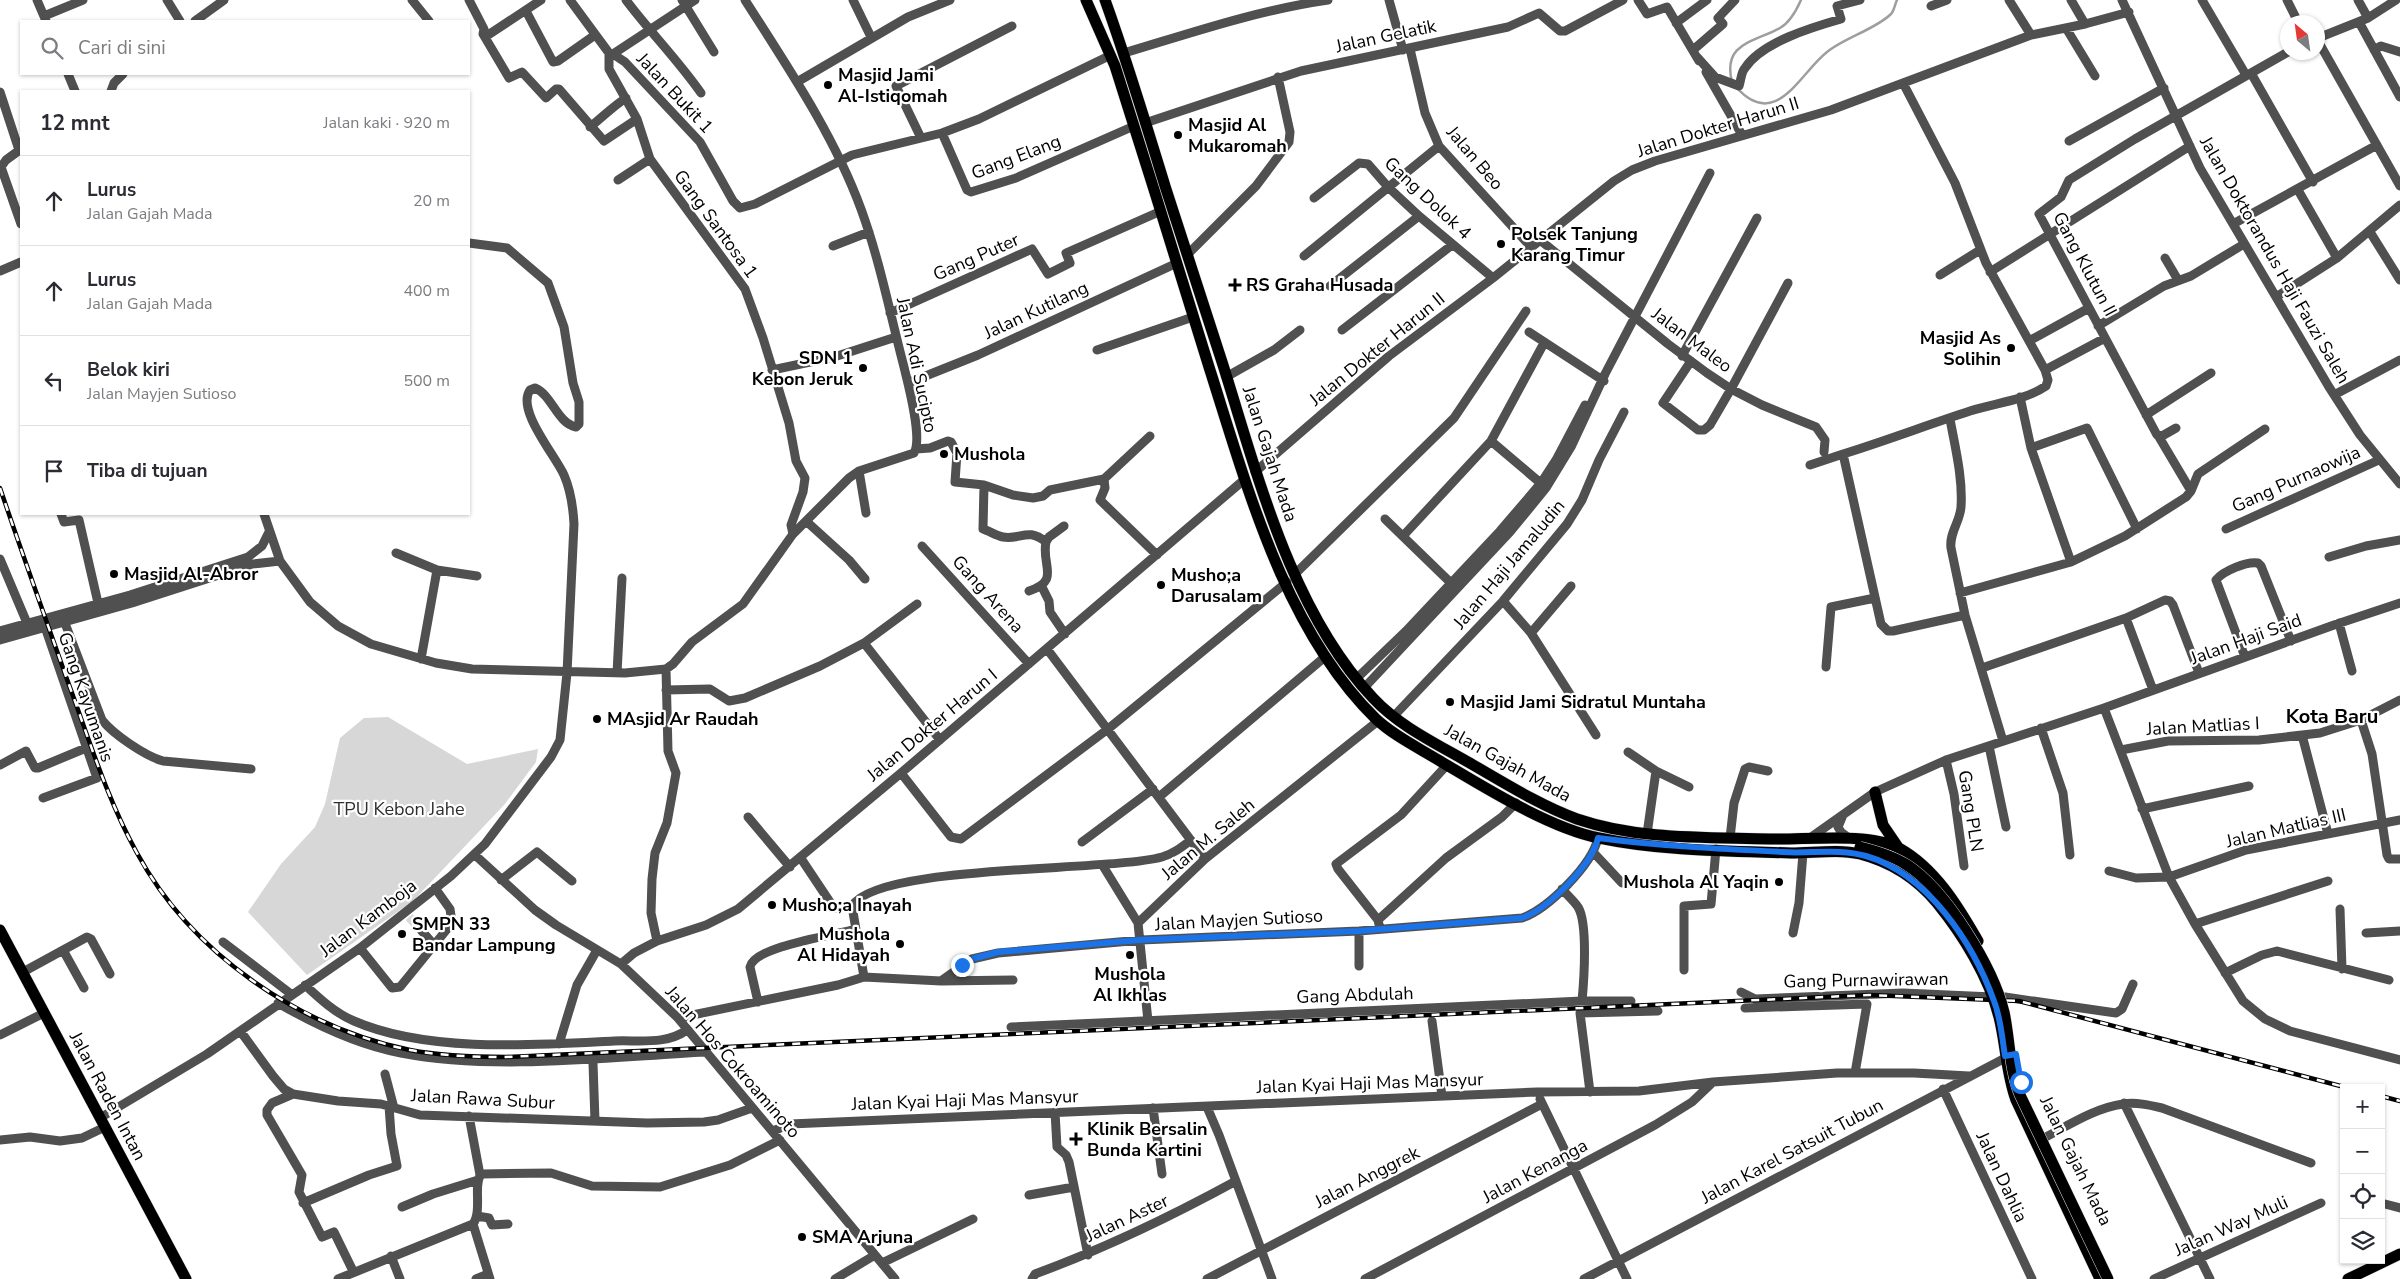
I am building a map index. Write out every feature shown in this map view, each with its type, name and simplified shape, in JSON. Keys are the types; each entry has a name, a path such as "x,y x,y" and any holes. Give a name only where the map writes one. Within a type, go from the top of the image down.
{"main road":[{"name":"Jalan Gajah Mada","path":"1086,0 1111,55 1245,479 1287,582 1356,679 1393,717 1447,750 1559,812 1612,829 1647,834 1808,840 1856,844 1874,840 1899,848 1910,856 1935,878 1952,898 1982,948 1999,997 2000,1023 2010,1055 2012,1091 2041,1140 2114,1279"},
{"path":"1093,16 1094,0"},
{"path":"1098,0 1107,5"},
{"name":"Jalan Gajah Mada","path":"1107,5 1124,53 1255,472 1296,574 1306,610 1326,656 1343,681 1378,721 1447,765 1516,803 1572,830 1598,838 1716,849 1846,852 1880,861 1900,870 1921,886 1939,905 1999,997"},
{"path":"1207,360 1220,356"},
{"path":"1875,792 1886,831 1899,848"},
{"path":"1846,852 1856,844 1895,858 1917,872 1944,901 1973,946 1991,978 2001,1004 2014,1078 2020,1095 2108,1279"},
{"path":"1900,870 1910,856"},
{"name":"Jalan Raden Intan","path":"1,934 186,1279"},
{"name":"Jalan Gajah Mada","path":"2041,1140 2100,1279"},
{"path":"2348,1279 2400,1254"}],"street":[{"path":"37,0 45,19 83,0"},
{"path":"167,0 179,20"},
{"path":"196,20 224,0"},
{"path":"412,0 427,20"},
{"path":"469,0 484,29 485,37 509,78 522,72 546,98 556,89 559,89 604,141 637,120"},
{"path":"485,37 541,0"},
{"name":"Jalan Bukit 1","path":"570,0 611,54 625,62 700,142 733,201 740,208 755,204 840,160"},
{"path":"626,0 649,30 682,66 701,93"},
{"path":"611,54 649,30 684,3 694,0"},
{"name":"Jalan Adi Sucipto","path":"666,669 673,664 692,642 743,604 793,534 859,471 904,458 914,453 916,449 908,383 869,232 840,160 797,82 745,0"},
{"path":"853,0 871,37"},
{"path":"797,82 908,16 936,2 950,0"},
{"path":"1124,53 1251,15 1291,5 1328,0"},
{"name":"Jalan Beo","path":"1390,0 1407,49 1425,113 1439,146 1531,247"},
{"name":"Jalan Gelatik","path":"1145,123 1278,77 1508,27 1536,14 1541,14 1562,31 1623,0"},
{"path":"1638,0 1647,14 1667,7 1742,135"},
{"path":"1676,23 1707,0"},
{"path":"1695,54 1723,24 1718,18 1735,0"},
{"path":"1695,54 1715,77 1739,86 1744,68 1760,54 1798,32 1841,19 1838,6 1860,0"},
{"path":"1931,6 1947,0"},
{"path":"2009,0 2030,35"},
{"path":"2070,0 2085,24"},
{"name":"Jalan Doktorandus Haji Fauzi Saleh","path":"2122,0 2200,168 2334,395 2380,460 2399,480"},
{"path":"2202,0 2313,182"},
{"path":"2287,0 2294,15"},
{"path":"2358,0 2374,50 2400,97"},
{"path":"2325,37 2363,20 2396,0"},
{"path":"684,3 714,52"},
{"path":"526,11 553,62 558,61 595,35"},
{"name":"Jalan Dokter Harun II","path":"1255,472 1389,356 1493,278 1614,181 1632,170 1655,161 1831,110 2030,35 2085,24 2129,12"},
{"path":"921,138 896,86 1012,26"},
{"path":"2066,28 2095,76"},
{"path":"2374,50 2382,46 2400,52"},
{"path":"2325,52 2377,145 2397,171 2400,186"},
{"name":"Gang Santosa 1","path":"611,54 608,69 637,120 650,159 745,290 763,338 789,423 796,461 805,478 803,492 791,525 793,534"},
{"path":"840,160 880,147 942,133 979,119 1111,55"},
{"path":"2177,116 2280,56"},
{"path":"68,75 75,90"},
{"path":"111,90 114,83 122,75"},
{"path":"1187,255 1251,191 1289,142 1290,132 1278,77"},
{"path":"1810,465 1950,418 2020,397 2046,386 2048,380 2045,370 1990,272 1955,183 1903,83"},
{"path":"2069,141 2164,88"},
{"path":"0,92 20,150 2,163 2,172 20,221"},
{"path":"590,127 604,116 605,112 626,98"},
{"name":"Gang Klutun II","path":"2177,116 2069,180 2061,197 2039,214 2146,415 2191,492"},
{"name":"Gang Elang","path":"942,133 967,190 971,192 1016,178 1134,126"},
{"path":"2233,224 2313,182 2377,145"},
{"path":"1304,256 1439,146"},
{"path":"1990,272 2190,146"},
{"path":"618,180 650,159"},
{"name":"Gang Dolok 4","path":"1314,198 1359,163 1364,162 1419,216 1493,278"},
{"path":"1356,679 1510,532 1571,448 1603,378 1710,173"},
{"path":"2298,190 2338,258"},
{"path":"2276,297 2338,258 2400,205"},
{"name":"Gang Puter","path":"890,313 1032,249 1048,274 1070,263 1066,253 1161,211"},
{"path":"1330,286 1419,216"},
{"path":"1682,356 1757,218"},
{"path":"833,246 869,232"},
{"path":"2370,232 2400,280"},
{"name":"Jalan Maleo","path":"1540,240 1682,356 1731,389 1783,414 1816,427 1825,440 1824,452"},
{"name":"Jalan Kamboja","path":"0,1140 30,1137 60,1142 82,1138 241,1032 278,1003 360,948 407,914 475,855 558,745 567,673 574,524 573,502 564,475 530,416 526,400 530,390 535,388 542,391 571,426 579,424 578,402 564,327 548,282 507,248 470,243"},
{"path":"2098,326 2178,280 2191,276 2244,244"},
{"path":"1342,330 1452,245"},
{"path":"1940,275 1980,250"},
{"path":"2166,258 2178,280"},
{"path":"0,271 20,262"},
{"name":"Jalan Kutilang","path":"908,383 978,355 1177,263"},
{"path":"1691,362 1663,403 1698,430 1704,430 1710,425 1731,389 1788,283"},
{"path":"2029,341 2089,308"},
{"path":"1296,574 1454,418 1526,311"},
{"path":"1097,350 1193,317"},
{"path":"1226,377 1274,350 1300,330"},
{"path":"1529,332 1603,378"},
{"path":"772,370 834,357 896,337"},
{"path":"2045,370 2105,338"},
{"path":"1403,536 1491,441 1544,343"},
{"path":"2334,395 2400,360"},
{"path":"2146,415 2211,373"},
{"path":"2020,397 2031,448 2070,562"},
{"name":"Jalan Haji Jamaludin","path":"1393,717 1503,600 1567,524 1582,500 1599,460 1624,412"},
{"path":"1950,418 1961,502 1958,522 1950,542 1965,615 2003,741"},
{"path":"2031,448 2087,428 2137,529"},
{"path":"2159,437 2176,428"},
{"path":"1960,593 2070,562 2137,529 2191,492 2194,479 2198,474 2265,428"},
{"path":"916,449 930,448 948,441 951,442 958,453 955,482 984,486 1013,495 1033,498 1043,496 1050,490 1104,479 1150,436"},
{"path":"1491,441 1544,486"},
{"path":"1843,454 1881,624 1888,631 1926,625 1965,615"},
{"name":"Gang Purnaowija","path":"2226,529 2380,460"},
{"path":"859,471 866,513"},
{"path":"1104,479 1105,488 1100,498 1101,502 1157,555"},
{"name":"Jalan Dokter Harun I","path":"621,964 634,953 657,941 706,925 738,909 1065,634 1245,479"},
{"path":"984,486 984,529 1003,537 1029,533 1038,536 1046,542"},
{"path":"61,515 64,522 79,520 98,604"},
{"path":"264,515 280,561 310,602 338,626 371,644 421,659 472,669 567,673 617,673 666,669 668,751 676,773 667,823 655,853 650,896 651,913 657,941"},
{"path":"1385,519 1453,585"},
{"path":"806,522 849,560 865,579"},
{"path":"1029,591 1042,587 1048,576 1046,542 1049,537 1064,526"},
{"path":"0,640 27,623 64,621 98,604 248,557 262,546 269,532"},
{"path":"2329,556 2366,546 2400,540"},
{"name":"Gang Arena","path":"922,546 1029,664"},
{"path":"396,553 437,570 477,576"},
{"path":"0,559 27,623"},
{"path":"0,631 14,632 44,627 253,564 280,561"},
{"path":"2245,657 2216,580 2242,566 2253,562 2261,566 2291,640"},
{"path":"421,659 437,570"},
{"path":"617,673 622,578"},
{"path":"901,773 954,840 965,837 1108,729 1287,582"},
{"path":"1364,688 1453,585"},
{"path":"1531,633 1571,586"},
{"path":"1042,587 1049,601 1050,612 1065,634"},
{"path":"1826,667 1831,607 1875,598"},
{"path":"1503,600 1531,633 1596,735"},
{"path":"1982,668 2126,618 2165,600 2170,601 2199,672"},
{"name":"Jalan Haji Said","path":"1808,840 1846,810 1875,792 1946,760 2104,708 2199,672 2400,603"},
{"path":"666,690 710,689 729,701 745,698 820,666 864,643 917,604"},
{"path":"2126,618 2154,690"},
{"path":"64,621 102,720 108,727 150,757 162,761 251,769"},
{"path":"2339,623 2352,671"},
{"name":"Gang Kayumanis","path":"43,798 97,778 44,627"},
{"path":"864,643 940,740"},
{"path":"1047,649 1205,859"},
{"path":"1159,798 1326,656"},
{"name":"Jalan Matlias I","path":"2121,750 2168,741 2244,741 2334,730 2362,720 2400,700"},
{"path":"2104,708 2169,877 2224,973 2243,1001 2278,1025 2302,1035 2400,1060"},
{"path":"2362,720 2372,754 2381,824 2389,859 2400,860"},
{"name":"Jalan M. Saleh","path":"1138,923 1205,859 1378,721"},
{"path":"2042,728 2063,793 2070,855"},
{"path":"2302,735 2328,834"},
{"path":"1989,746 2006,827"},
{"path":"0,765 26,751 35,768 38,768 86,748"},
{"path":"1628,752 1656,770 1689,787"},
{"name":"Gang PLN","path":"1946,760 1954,794 1964,866"},
{"path":"1447,765 1401,815 1336,864 1379,925 1446,858 1502,818 1516,803"},
{"path":"1730,838 1734,803 1745,769 1749,767 1768,771"},
{"path":"1647,834 1656,770"},
{"path":"2142,809 2249,786"},
{"path":"1082,842 1153,789"},
{"path":"1846,810 1838,827 1856,844"},
{"path":"748,816 790,867"},
{"name":"Jalan Matlias III","path":"2109,871 2136,878 2169,877 2246,850 2400,820"},
{"name":"Jalan Mayjen Sutioso","path":"941,982 972,959 985,954 1140,940 1359,931 1379,925 1522,918 1540,910 1562,889 1594,852 1598,838"},
{"path":"800,858 834,908 852,906 860,898 873,892 894,884 923,878 1103,866 1164,857 1191,840"},
{"path":"1684,970 1684,906 1710,904 1716,849"},
{"path":"501,880 536,852 572,881"},
{"path":"1594,852 1622,882"},
{"path":"1793,933 1799,903 1803,852"},
{"name":"Jalan Hos Cokroaminoto","path":"475,855 501,880 549,920 621,964 678,1018 895,1279"},
{"path":"1103,866 1138,923 1148,1021"},
{"path":"2195,924 2328,881"},
{"path":"360,948 394,989 400,987 452,923 450,909 436,888"},
{"path":"1562,889 1577,906 1582,919 1584,965 1582,1001"},
{"path":"852,906 864,977"},
{"path":"2340,909 2342,969"},
{"path":"758,1002 750,967 758,956 776,947 856,929"},
{"path":"421,930 434,945"},
{"path":"2366,933 2400,930"},
{"path":"1359,931 1359,966"},
{"path":"22,972 87,937 91,939 110,974"},
{"path":"223,942 292,994"},
{"path":"63,950 84,988"},
{"path":"559,1044 577,985 597,950"},
{"path":"2224,973 2262,955 2276,951 2389,980"},
{"path":"678,1018 758,1002 864,977 941,982 1013,980"},
{"name":"Gang Purnawirawan","path":"1741,992 1755,998 1895,993 1999,997 2116,1013 2122,1010 2133,984"},
{"path":"305,985 328,1006 354,1021 402,1035 448,1042 559,1044 668,1040 676,1038 687,1030"},
{"name":"Gang Abdulah","path":"1011,1027 1582,1001 1631,1001"},
{"path":"278,1003 304,1018 350,1038 401,1053 482,1062 705,1052"},
{"path":"1745,1008 1867,1004 1855,1073"},
{"path":"1590,1092 1580,1013 1658,1011"},
{"path":"0,1035 44,1013"},
{"path":"1432,1021 1442,1096"},
{"path":"241,1032 273,1076 284,1089 293,1094"},
{"name":"Jalan Karel Satsuit Tubun","path":"1584,1279 2010,1055"},
{"path":"593,1063 595,1121"},
{"name":"Jalan Kyai Haji Mas Mansyur","path":"773,1131 790,1124 1537,1092 1639,1091 1713,1082 1855,1073 1969,1076"},
{"path":"303,1203 369,1175 396,1167 392,1107 385,1074"},
{"name":"Jalan Kenanga","path":"1365,1279 1674,1114 1692,1102 1713,1082"},
{"name":"Jalan Dahlia","path":"1943,1089 2032,1279"},
{"path":"1537,1092 1627,1279"},
{"path":"293,1094 272,1103 266,1112 302,1175 298,1192 322,1238 334,1232 353,1271"},
{"name":"Jalan Rawa Subur","path":"293,1094 392,1107 420,1115 595,1121 704,1122 752,1108"},
{"name":"Jalan Anggrek","path":"1207,1279 1542,1104"},
{"path":"2124,1104 2210,1279"},
{"path":"2041,1140 2102,1110 2124,1104 2162,1108 2311,1163"},
{"path":"1207,1107 1272,1279"},
{"path":"1153,1108 1162,1174"},
{"path":"1055,1112 1057,1147 1066,1155 1088,1255"},
{"path":"469,1116 479,1177 475,1220 489,1276 476,1279"},
{"path":"402,1207 479,1177 551,1173 592,1186 660,1186 730,1165 780,1140"},
{"name":"Jalan Aster","path":"1032,1279 1035,1274 1088,1255 1158,1223 1236,1181"},
{"path":"1029,1195 1074,1187"},
{"name":"Jalan Way Muli","path":"2154,1279 2321,1203"},
{"path":"2385,1204 2400,1208"},
{"path":"338,1279 475,1220 489,1218 492,1225 508,1224"},
{"path":"882,1263 972,1219"},
{"path":"391,1256 400,1279"},
{"path":"835,1279 875,1256"}],"green space":[{"name":"TPU Kebon Jahe","path":"388,717 467,764 538,749 536,762 504,805 413,901 307,975 248,912 281,864 315,827 325,804 340,738 364,718"}],"waterway":[{"path":"1732,82 1730,69 1736,51 1751,41 1787,23 1801,0"},
{"path":"1737,88 1751,100 1764,103 1775,101 1797,84 1827,52 1885,19 1892,13 1897,0"}],"tunnel":[{"path":"409,917 421,930"}],"railway":[{"path":"0,488 91,747 108,790 137,853 160,889 187,923 218,953 252,980 289,1004 328,1024 369,1039 410,1050 458,1056 506,1057 1869,995 2019,1001 2340,1086"},
{"path":"2385,1097 2400,1101"}],"place":[{"name":"Masjid Jami Al-Istiqomah","path":"828,85"},
{"name":"Masjid Al Mukaromah","path":"1178,135"},
{"name":"Polsek Tanjung Karang Timur","path":"1501,244"},
{"name":"RS Graha Husada","path":"1235,285"},
{"name":"Masjid As Solihin","path":"2011,348"},
{"name":"SDN 1 Kebon Jeruk","path":"863,368"},
{"name":"Mushola","path":"944,454"},
{"name":"Masjid Al-Abror","path":"114,574"},
{"name":"Musho;a Darusalam","path":"1161,585"},
{"name":"Masjid Jami Sidratul Muntaha","path":"1450,702"},
{"name":"MAsjid Ar Raudah","path":"597,719"},
{"name":"Mushola Al Yaqin","path":"1779,882"},
{"name":"Musho;a Inayah","path":"772,905"},
{"name":"SMPN 33 Bandar Lampung","path":"402,934"},
{"name":"Mushola Al Hidayah","path":"900,944"},
{"name":"Mushola Al Ikhlas","path":"1130,955"},
{"name":"Klinik Bersalin Bunda Kartini","path":"1076,1139"},
{"name":"SMA Arjuna","path":"802,1237"}],"district":[{"name":"Kota Baru","path":"2332,716"}],"route":[{"path":"962,965 985,954 998,952 1140,940 1359,931 1522,918 1540,910 1582,868 1594,852 1598,838 1684,848 1791,853 1850,852 1880,861 1903,872 1921,886 1939,905 1971,954 1984,978 1999,1016 2005,1056 2016,1054 2021,1082"}]}
